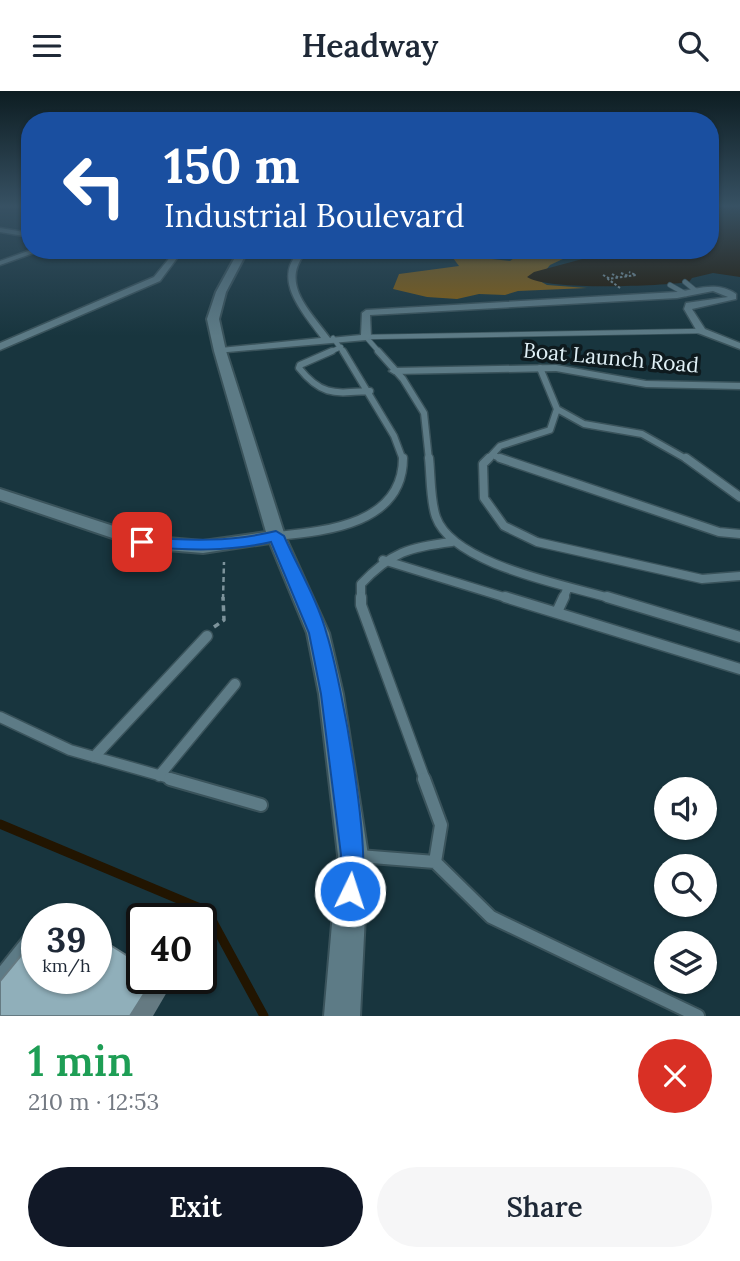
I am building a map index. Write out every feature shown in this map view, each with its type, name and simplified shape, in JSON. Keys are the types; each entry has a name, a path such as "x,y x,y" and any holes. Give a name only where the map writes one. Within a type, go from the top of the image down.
{"street":[{"path":"0,263 21,256"},
{"path":"0,347 157,279 173,259"},
{"path":"239,259 221,292 213,319 220,351 276,536 318,633 331,694 353,855 342,1016"},
{"path":"297,259 290,274 292,288 330,339"},
{"name":"Boat Launch Road","path":"366,337 366,313 686,294 719,289 733,296 732,299 689,305 688,309 701,331 740,346"},
{"path":"220,351 366,337"},
{"name":"Boat Launch Road","path":"394,371 556,368 646,384 740,386"},
{"path":"0,494 142,542 203,547 248,543 276,536"}],"lane":[{"path":"685,282 696,291"},
{"path":"670,285 686,294"},
{"path":"366,337 701,331"},
{"path":"366,337 403,379 424,413 436,517 452,542 483,560 740,637"},
{"path":"276,536 341,527 378,508 397,488 404,469 403,456 356,366 341,347 330,339"},
{"path":"341,347 300,365 299,368 312,386 321,391 370,391"},
{"path":"540,368 557,409 583,424 642,434 678,452 740,497"},
{"path":"557,409 550,430 500,446 483,464 484,498 504,526 537,543 702,579 740,576"},
{"path":"492,455 719,532 740,534"},
{"path":"435,862 441,825 361,605 361,584 383,560 410,547 452,542"},
{"path":"383,560 740,669"},
{"path":"557,612 568,587"},
{"path":"94,757 207,636"},
{"path":"159,776 235,684"},
{"path":"0,717 70,750 261,804"},
{"path":"353,855 435,862 491,917 698,1016"},
{"path":"0,976 21,950"}],"path":[{"path":"610,279 636,275 629,272"},
{"path":"621,273 628,276"},
{"path":"612,274 619,278"},
{"path":"603,275 620,288"},
{"path":"215,627 224,620 224,562"}],"shaded area":[{"path":"719,250 740,250 740,277 713,273 692,278 689,282 580,286 527,277 534,272 582,259 719,259"},
{"path":"454,259 563,259 550,265 538,280 547,285 587,288 518,291 505,295 479,294 457,299 427,297 393,289 399,274 459,266"}],"building":[{"path":"112,946 126,955 126,994 144,994 130,1016 0,1016 0,981 21,955 21,994 112,994"}],"waterway":[{"path":"0,824 207,911 264,1016"}],"route":[{"path":"142,542 203,547 248,543 276,536 318,633 331,694 353,855 350,891"}]}
